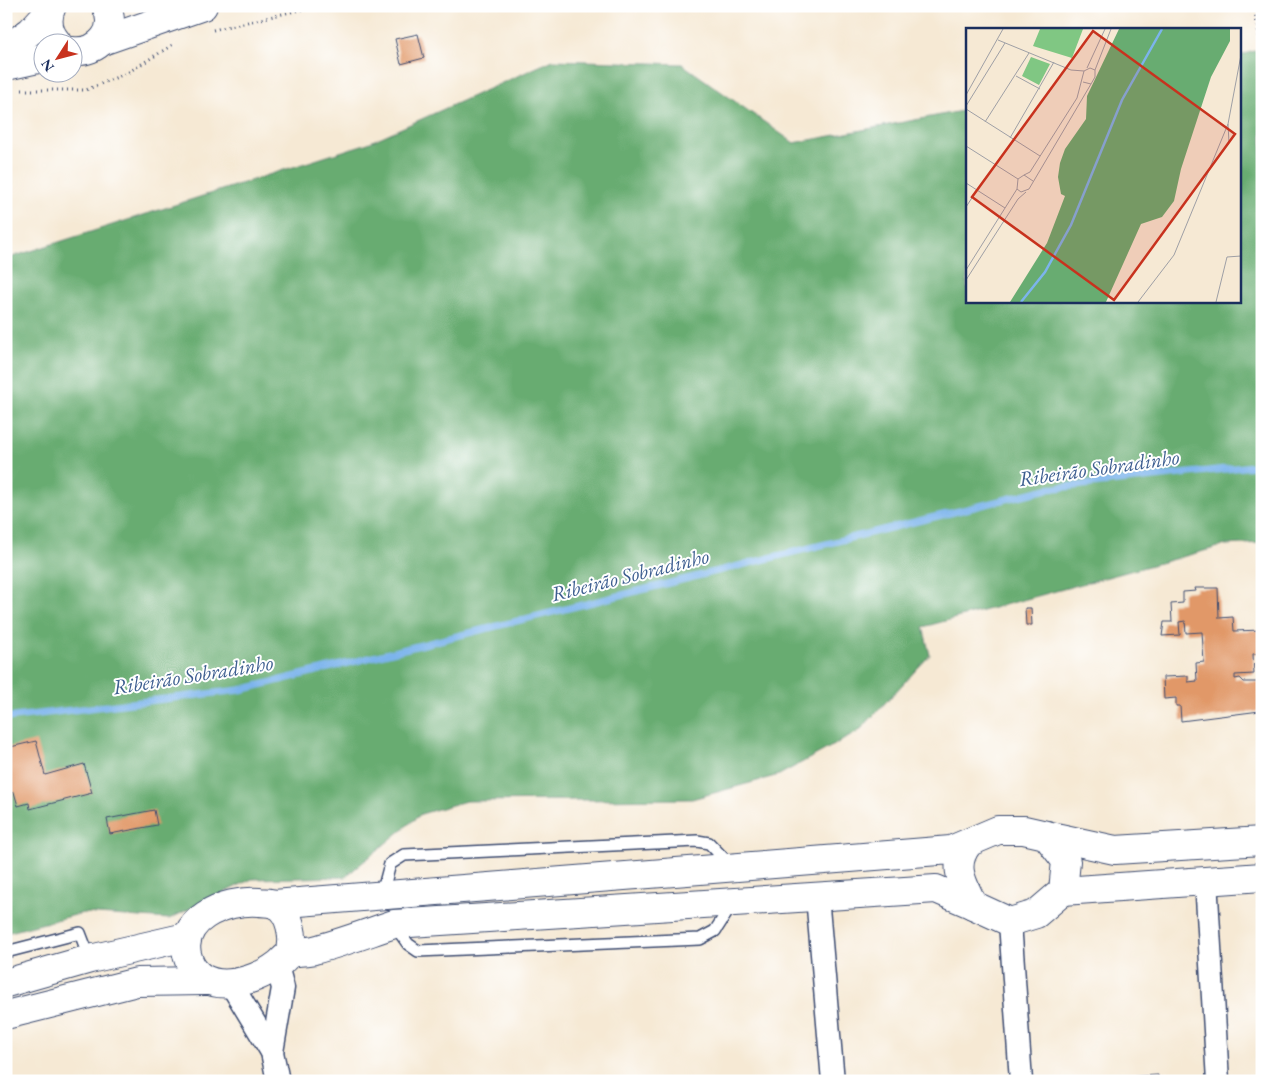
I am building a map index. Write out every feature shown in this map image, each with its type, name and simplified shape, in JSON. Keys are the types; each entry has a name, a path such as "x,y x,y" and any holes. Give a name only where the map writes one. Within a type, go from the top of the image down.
{"street":[{"path":"102,42 108,32 110,22 106,6"},
{"path":"6,49 32,31 51,8"},
{"path":"51,8 48,20 51,32"},
{"path":"82,50 89,50 102,42 205,19"},
{"path":"6,66 32,60"},
{"path":"272,1052 219,982 191,966 186,952 186,937 196,922 219,907 245,901 274,904 951,850 998,830 1024,830 1115,850 1262,841"},
{"path":"1046,835 1066,861 1063,891"},
{"path":"968,844 960,855 960,877 973,905"},
{"path":"6,1015 137,982 219,982 254,978 284,960 394,924 936,889 1010,922 1036,914 1063,891 1262,877"},
{"path":"1206,880 1218,1081"},
{"path":"817,896 833,1081"},
{"path":"274,904 284,914 292,930 294,942 284,960 283,988 272,1052 278,1081"},
{"path":"1010,922 1022,1081"},
{"path":"6,983 90,959 186,937"}],"lane":[{"path":"382,894 390,864 404,855 696,841 709,843 732,867"},
{"path":"6,952 80,933 90,959"}],"path":[{"path":"205,19 317,6"},
{"path":"1254,6 1262,52"},
{"path":"14,92 86,90 127,73 180,40"}],"green space":[{"path":"1262,48 1262,543 1226,545 923,627 930,655 858,732 779,775 692,799 466,801 421,814 345,877 252,879 169,919 83,913 6,933 6,259 368,143 553,60 682,64 794,143 966,110 966,302 1240,302 1240,56"}],"building":[{"path":"418,34 424,58 401,64 395,39"},
{"path":"1195,588 1218,588 1219,618 1233,617 1234,631 1262,630 1262,653 1253,654 1254,674 1235,675 1235,679 1240,678 1244,682 1259,682 1260,711 1181,721 1180,706 1176,706 1176,698 1164,699 1163,677 1188,676 1188,682 1197,681 1196,663 1204,662 1202,632 1186,633 1185,621 1179,622 1180,635 1162,636 1164,622 1172,622 1171,604 1183,603 1183,592 1196,591"},
{"path":"1025,608 1031,608 1032,625 1026,625"},
{"path":"36,741 45,775 84,764 92,793 30,809 29,803 18,806 14,792 10,794 9,789 6,790 6,748"},
{"path":"154,810 157,825 110,834 107,819"},
{"path":"1158,1075 1158,1081 1092,1081 1092,1079"}],"waterway":[{"name":"Ribeirão Sobradinho","path":"6,718 240,690 1047,489 1262,465"}]}
